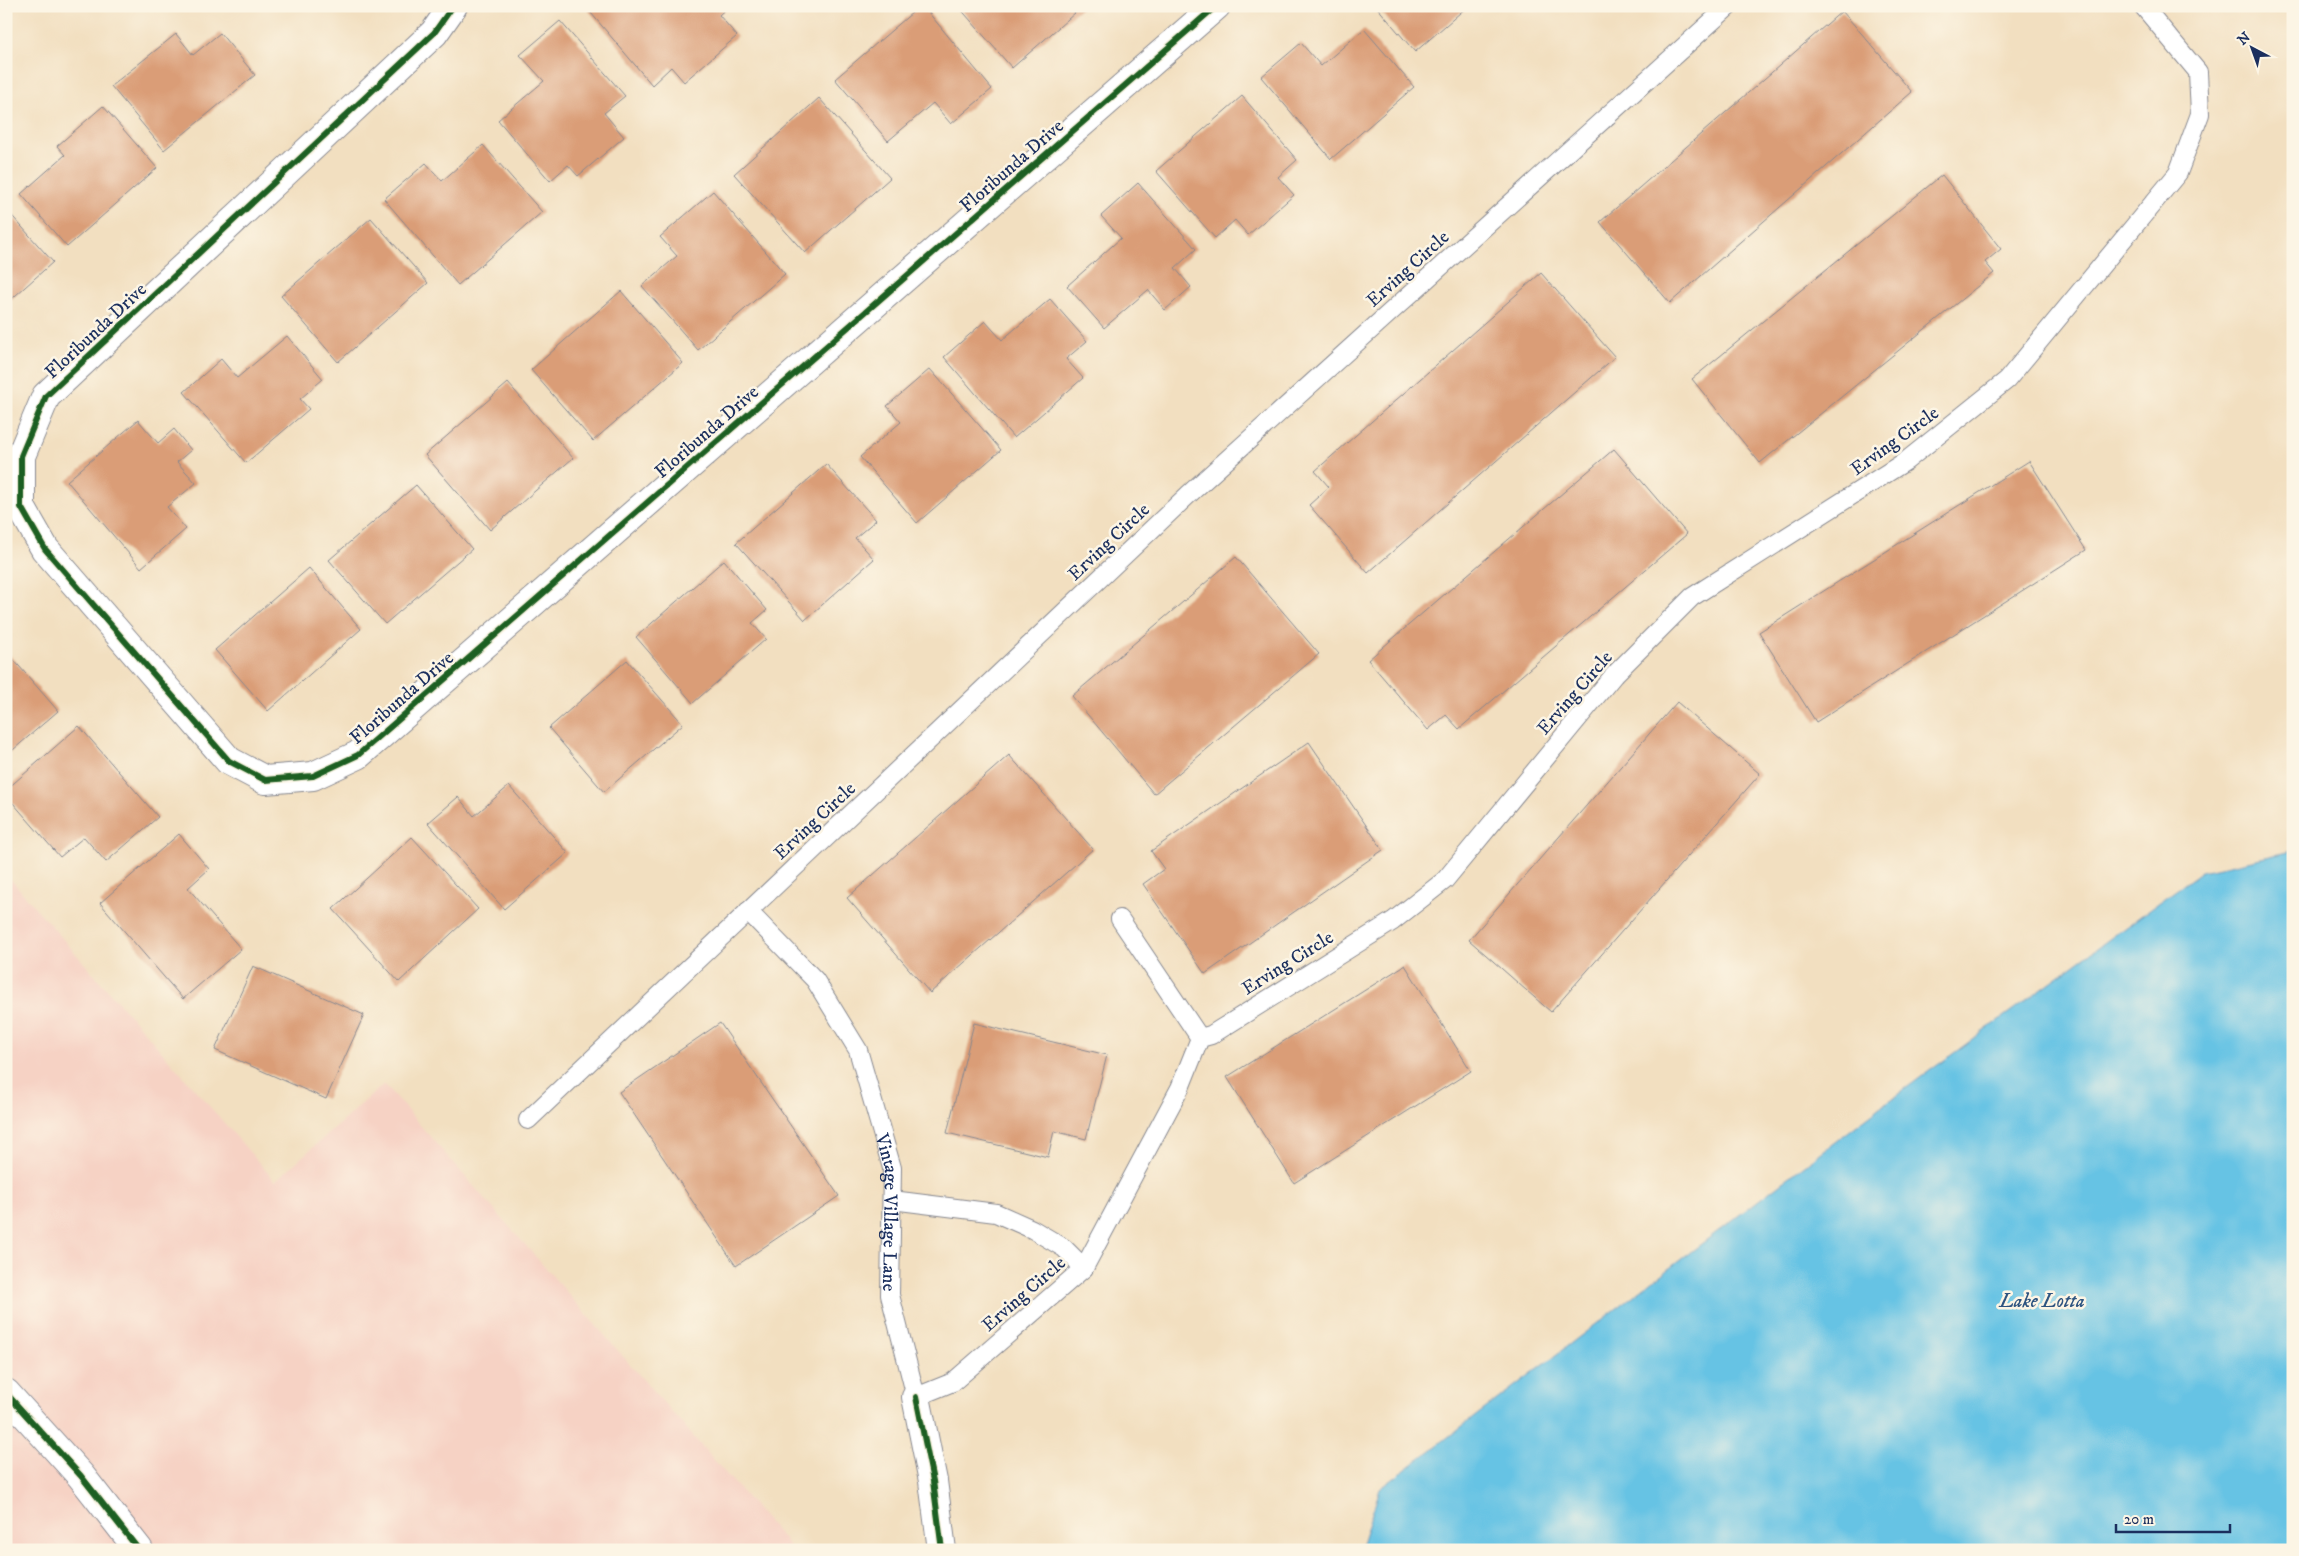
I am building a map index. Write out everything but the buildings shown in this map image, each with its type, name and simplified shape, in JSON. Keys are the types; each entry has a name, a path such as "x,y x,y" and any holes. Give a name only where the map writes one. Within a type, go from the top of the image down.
{"street":[{"name":"Floribunda Drive","path":"453,6 434,33 46,396 21,456 21,507 45,549 229,761 265,780 313,776 358,756 1216,6"},
{"path":"6,1393 81,1476 139,1550"},
{"name":"Vintage Village Lane","path":"916,1397 933,1481 942,1550"}],"lane":[{"name":"Erving Circle","path":"528,1120 1188,495 1729,6"},
{"name":"Erving Circle","path":"916,1397 953,1382 1084,1268 1180,1088 1200,1038 1211,1035 1393,922 1445,880 1614,676 1692,597 1906,462 2007,380 2178,173 2200,114 2198,72 2143,6"},
{"name":"Vintage Village Lane","path":"748,911 815,980 858,1050 892,1168 890,1294 916,1397"},
{"path":"1120,919 1200,1038"},
{"path":"892,1200 996,1213 1032,1229 1064,1248 1084,1268"}],"shaded area":[{"path":"6,874 275,1181 384,1084 793,1550 6,1550"}],"water":[{"name":"Lake Lotta","path":"2293,851 2293,1550 1360,1550 1380,1489 1890,1100 2202,871"}],"cycle path":[{"path":"453,6 434,33 46,396 21,456 21,507 45,549 229,761 265,780 313,776 358,755 1216,6"},
{"path":"6,1393 81,1476 139,1550"},
{"path":"916,1397 933,1481 942,1550"}]}
